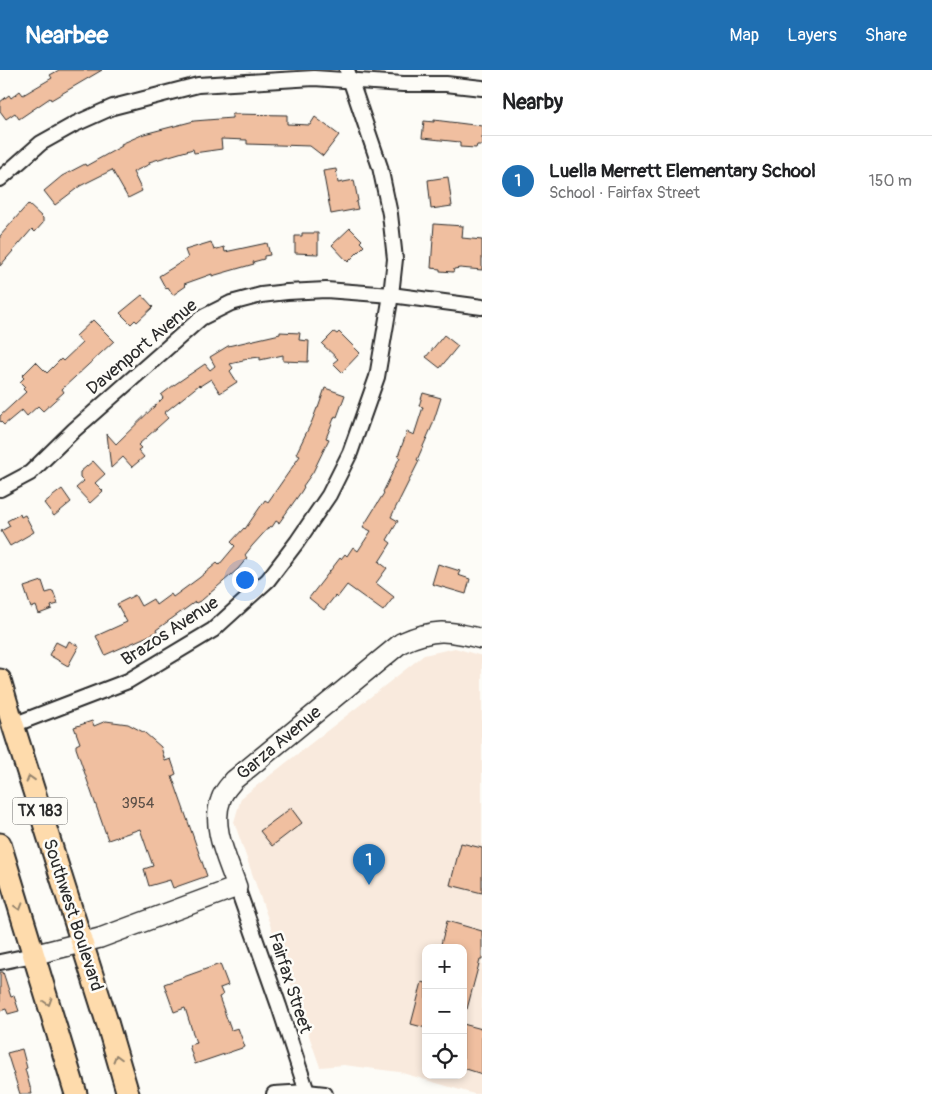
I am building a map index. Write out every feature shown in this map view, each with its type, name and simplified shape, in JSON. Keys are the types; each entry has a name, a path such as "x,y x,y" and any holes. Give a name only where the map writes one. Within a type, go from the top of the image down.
{"main road":[{"name":"Southwest Boulevard","path":"0,680 12,725 107,1022 128,1094"},
{"name":"TX 183","path":"0,844 76,1094"}],"street":[{"path":"0,179 41,143 75,124 112,107 198,85 348,75 482,88"},
{"name":"Brazos Avenue","path":"12,725 128,681 213,630 268,580 329,495 350,452 377,377 395,259 388,204 380,167 348,75"},
{"name":"Davenport Avenue","path":"0,489 30,473 74,430 201,318 230,303 261,296 326,290 391,295 482,307"},
{"name":"Garza Avenue","path":"237,887 219,834 217,814 221,798 234,780 401,643 421,634 436,632 458,633 482,639"},
{"path":"0,962 100,938 237,887"},
{"name":"Fairfax Street","path":"237,887 307,1092"},
{"path":"274,1094 307,1092 325,1094"}],"shaded area":[{"path":"455,648 482,656 482,1094 474,1094 423,1079 467,1079 467,944 422,944 422,1079 399,1072 344,1065 320,1067 234,822 241,798 424,655"}],"building":[{"path":"59,70 102,70 51,100 50,98 19,119 15,113 6,119 0,111 0,102 9,95 11,98 20,91 23,95 52,78 50,75"},
{"path":"232,114 287,115 287,124 310,125 315,117 339,135 323,156 310,146 247,144 247,140 221,139 222,149 194,153 193,149 149,162 150,164 133,172 142,191 128,198 112,170 80,186 55,205 44,191 62,176 85,164 86,166 122,146 121,144 144,134 194,121 232,118"},
{"path":"434,120 482,126 482,145 477,145 476,148 460,147 460,142 422,138 424,121 434,122"},
{"path":"336,169 338,183 354,180 358,209 331,214 323,171"},
{"path":"448,177 452,206 431,209 428,180"},
{"path":"28,204 43,218 43,223 35,232 32,229 0,266 0,236"},
{"path":"434,224 463,226 462,238 482,240 482,270 460,268 454,269 453,272 431,268"},
{"path":"350,228 362,240 360,242 364,246 348,262 332,245"},
{"path":"302,233 318,233 318,254 295,253 295,236 302,236"},
{"path":"211,242 214,250 224,247 225,252 267,243 270,255 253,262 254,264 212,276 212,274 184,284 186,286 173,295 168,287 166,289 159,276 188,258 185,250"},
{"path":"142,295 153,307 137,322 135,320 131,324 120,313"},
{"path":"93,320 114,341 62,389 64,392 43,411 38,406 27,416 22,410 4,425 0,421 0,416 26,392 23,389 25,387 20,382 24,378 22,376 36,362 47,373 61,359 63,361 82,343 76,336"},
{"path":"280,332 300,333 299,340 309,341 308,362 283,361 283,355 260,360 260,357 243,359 243,361 230,364 233,368 230,371 237,382 220,393 211,379 199,385 164,413 168,418 138,445 141,448 138,450 144,457 132,467 123,457 111,468 107,434 116,444 163,398 161,395 205,364 210,370 215,366 210,357 228,346 280,334"},
{"path":"334,332 337,334 339,332 360,353 342,372 333,363 338,359 322,344"},
{"path":"444,335 458,346 440,368 426,357"},
{"path":"325,388 345,395 337,417 335,416 326,438 329,439 313,472 279,523 276,521 272,527 270,526 245,555 247,558 238,569 202,600 195,602 156,630 157,632 105,655 96,636 127,622 117,604 135,595 141,606 153,599 156,605 171,594 173,597 217,563 219,565 235,546 231,542 245,529 265,500 268,502 300,456 296,454 318,408"},
{"path":"423,393 441,398 432,426 417,460 419,461 391,517 398,521 387,540 391,543 379,562 387,568 376,583 394,597 383,611 347,585 324,610 309,598 340,558 345,554 347,556 353,547 358,551 371,531 363,527 384,493 400,457 398,456 407,432 414,435 423,407 419,406"},
{"path":"93,461 105,474 95,483 103,491 90,503 76,488 84,481 80,477 80,472"},
{"path":"62,489 71,502 54,516 44,503"},
{"path":"20,514 21,517 25,515 34,532 10,546 1,531 10,526 7,521"},
{"path":"438,564 460,571 458,575 470,579 466,594 432,584"},
{"path":"42,581 46,593 53,591 58,604 51,606 52,609 39,614 36,606 31,608 24,587"},
{"path":"69,641 79,646 68,666 49,655 56,642 66,647"},
{"path":"92,721 94,726 106,721 128,724 145,733 161,747 165,761 171,759 176,774 172,776 207,876 173,888 170,880 149,886 144,869 153,866 140,829 108,840 76,748 76,745 80,743 74,727"},
{"path":"291,808 302,823 272,846 260,831"},
{"path":"461,843 482,848 482,893 450,885"},
{"path":"447,921 482,931 482,960 480,960 467,1009 467,944 441,944"},
{"path":"220,964 228,985 220,988 223,995 219,997 231,1030 238,1028 245,1047 195,1064 189,1045 196,1043 185,1008 174,1012 164,984"},
{"path":"0,972 3,972 11,997 14,996 19,1011 8,1014 6,1009 0,1011"},
{"path":"422,982 422,1027 411,1024"},
{"path":"467,1025 482,1029 482,1074 467,1069"},
{"path":"22,1049 32,1094 20,1094 7,1053"}],"place":[{"name":"Luella Merrett Elementary School","path":"369,885"}]}
